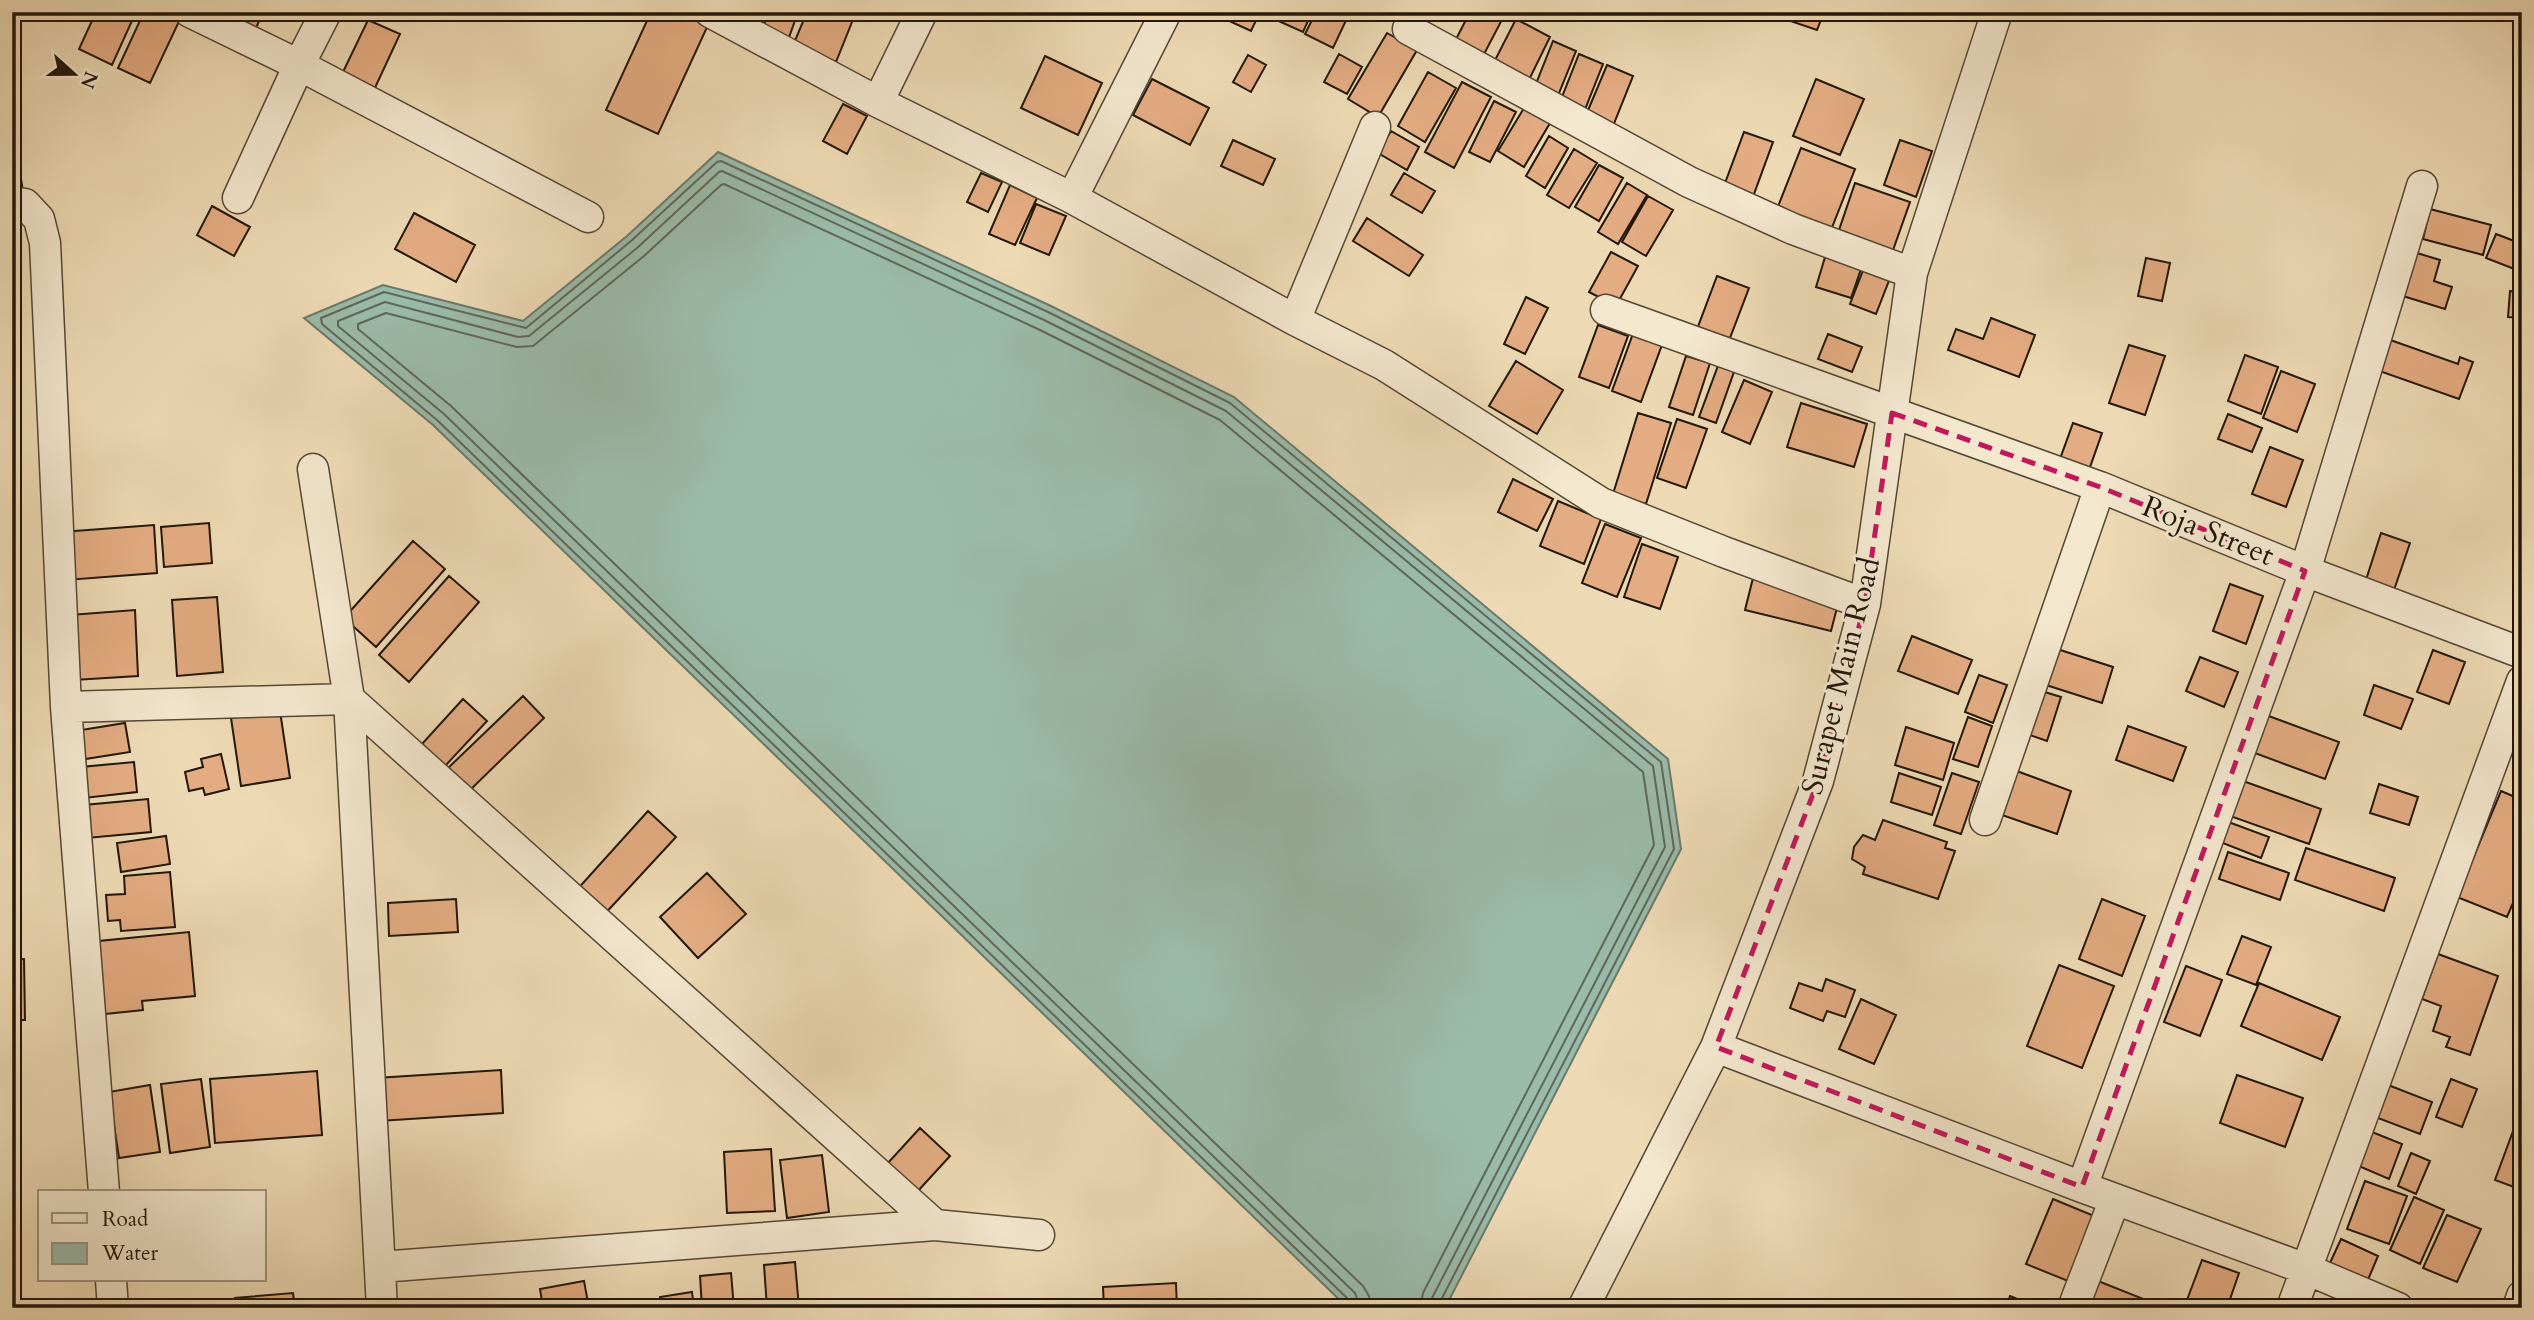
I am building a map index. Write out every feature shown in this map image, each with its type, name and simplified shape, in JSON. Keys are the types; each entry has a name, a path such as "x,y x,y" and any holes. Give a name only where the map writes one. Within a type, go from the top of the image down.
{"street":[{"path":"190,12 299,65 588,217"},
{"path":"238,198 326,12"},
{"path":"710,12 878,102 1072,198 1295,320 1384,365 1601,503 1865,604"},
{"path":"878,102 922,12"},
{"path":"1072,198 1166,12"},
{"name":"Surapet Main Road","path":"1583,1308 1716,1047 1818,781 1865,604 1912,273 1997,12"},
{"path":"1408,29 1689,182 1793,229 1912,273"},
{"path":"1295,320 1375,127"},
{"path":"2082,1187 2305,571 2422,186"},
{"path":"12,202 26,204 39,219 45,243 66,707 104,1190"},
{"name":"Roja Street","path":"1606,310 2100,487 2305,571 2522,653"},
{"path":"313,469 349,699 382,1308"},
{"path":"1985,820 2100,487"},
{"path":"2292,1308 2522,681"},
{"path":"66,707 349,699 934,1225"},
{"path":"1716,1047 2082,1187 2306,1269 2398,1308"},
{"path":"2073,1308 2115,1199"},
{"path":"380,1267 934,1225 1039,1235"},
{"path":"111,1282 113,1308"},
{"path":"2518,1308 2522,1296"}],"highlighted area":[{"path":"1892,413 2100,487 2305,571 2082,1187 1716,1047 1818,781 1865,604"}],"water":[{"path":"718,152 1051,306 1234,397 1668,759 1681,849 1445,1308 1348,1308 433,425 304,318 383,285 523,321 627,236"}],"building":[{"path":"96,12 136,12 112,65 79,49"},
{"path":"144,12 183,13 150,83 118,68"},
{"path":"226,12 263,12 256,28"},
{"path":"651,12 681,12 708,25 658,134 606,110"},
{"path":"769,12 798,12 787,43 761,32"},
{"path":"807,12 856,12 836,62 794,43"},
{"path":"1260,12 1251,31 1214,14"},
{"path":"1278,12 1312,12 1303,32 1274,19"},
{"path":"1316,12 1350,12 1333,48 1305,34"},
{"path":"1470,12 1506,12 1482,58 1454,43"},
{"path":"1777,12 1824,12 1817,30 1776,16"},
{"path":"1516,19 1550,37 1525,88 1490,70"},
{"path":"368,20 400,34 374,90 342,74"},
{"path":"1387,33 1417,50 1378,117 1348,99"},
{"path":"1553,41 1576,51 1555,103 1532,94"},
{"path":"1339,54 1362,67 1347,94 1324,82"},
{"path":"1579,54 1603,64 1582,117 1558,107"},
{"path":"1248,55 1266,65 1251,92 1233,82"},
{"path":"1045,56 1102,83 1078,135 1021,108"},
{"path":"1607,65 1633,76 1613,126 1586,115"},
{"path":"1428,72 1456,88 1425,142 1398,126"},
{"path":"1152,79 1209,108 1190,145 1133,115"},
{"path":"1816,79 1864,99 1840,155 1793,136"},
{"path":"1462,82 1491,97 1454,168 1425,152"},
{"path":"1494,101 1516,112 1490,162 1469,152"},
{"path":"843,104 867,116 847,154 823,141"},
{"path":"1524,108 1550,123 1524,167 1498,151"},
{"path":"1391,131 1419,147 1407,170 1378,153"},
{"path":"1744,132 1773,142 1750,205 1721,194"},
{"path":"1549,136 1568,148 1545,188 1526,176"},
{"path":"12,137 23,191 12,193"},
{"path":"1233,140 1275,159 1263,185 1221,166"},
{"path":"1900,140 1932,151 1916,197 1884,185"},
{"path":"1801,148 1855,169 1831,230 1777,209"},
{"path":"1574,149 1597,163 1569,208 1547,195"},
{"path":"1599,165 1623,178 1599,221 1575,207"},
{"path":"981,173 1002,182 988,212 967,202"},
{"path":"1404,173 1435,191 1422,213 1391,195"},
{"path":"1627,183 1647,195 1618,244 1598,232"},
{"path":"1855,183 1910,202 1892,253 1838,233"},
{"path":"1010,185 1037,198 1015,245 989,234"},
{"path":"1648,196 1673,210 1646,256 1622,242"},
{"path":"1036,204 1066,216 1049,255 1020,243"},
{"path":"212,206 250,227 234,256 197,235"},
{"path":"2430,209 2491,225 2483,255 2423,239"},
{"path":"414,213 475,245 456,282 395,249"},
{"path":"1367,218 1423,255 1409,276 1353,241"},
{"path":"2496,234 2522,244 2522,272 2486,258"},
{"path":"1611,252 1638,266 1616,306 1589,292"},
{"path":"2417,253 2440,260 2434,281 2452,287 2445,309 2403,296"},
{"path":"1826,254 1862,266 1851,298 1816,287"},
{"path":"2146,258 2170,263 2162,301 2138,296"},
{"path":"1864,268 1890,278 1876,314 1850,304"},
{"path":"1717,276 1749,288 1725,351 1693,340"},
{"path":"2510,291 2522,292 2522,318 2508,317"},
{"path":"1526,297 1548,308 1525,354 1504,344"},
{"path":"1991,318 2035,335 2019,377 1948,350 1956,329 1983,339"},
{"path":"1598,325 1628,336 1609,388 1579,377"},
{"path":"1634,331 1663,342 1641,402 1612,391"},
{"path":"1828,334 1862,347 1852,372 1818,359"},
{"path":"2379,336 2458,364 2460,357 2473,362 2459,399 2368,367"},
{"path":"2129,345 2165,356 2145,415 2109,403"},
{"path":"2245,355 2278,367 2261,414 2228,401"},
{"path":"1686,356 1710,363 1693,415 1669,407"},
{"path":"1516,361 1563,390 1537,434 1489,406"},
{"path":"1719,363 1735,369 1716,423 1699,417"},
{"path":"2281,371 2315,384 2297,432 2263,418"},
{"path":"1744,380 1772,392 1750,444 1722,432"},
{"path":"1801,403 1867,424 1854,467 1787,447"},
{"path":"1638,413 1671,423 1646,504 1613,494"},
{"path":"2228,414 2262,428 2252,452 2218,439"},
{"path":"1677,419 1707,429 1686,488 1657,478"},
{"path":"2073,423 2102,433 2089,470 2060,459"},
{"path":"2270,447 2303,460 2286,507 2252,494"},
{"path":"1513,479 1553,499 1537,531 1498,512"},
{"path":"1558,501 1601,519 1584,564 1540,546"},
{"path":"209,523 212,563 164,567 161,527"},
{"path":"1605,524 1641,538 1617,597 1582,583"},
{"path":"154,525 157,573 66,580 62,532"},
{"path":"2381,533 2410,543 2394,590 2366,580"},
{"path":"413,541 445,569 376,647 344,618"},
{"path":"1642,544 1678,557 1660,609 1624,597"},
{"path":"1754,574 1840,596 1831,631 1745,610"},
{"path":"449,576 479,602 409,682 379,655"},
{"path":"2230,584 2263,596 2246,644 2213,631"},
{"path":"217,597 223,672 177,676 172,600"},
{"path":"135,610 138,676 74,680 70,615"},
{"path":"1912,636 1972,660 1958,694 1898,671"},
{"path":"2054,648 2113,667 2102,703 2043,684"},
{"path":"2433,650 2465,662 2449,704 2417,692"},
{"path":"2200,657 2238,672 2224,707 2186,691"},
{"path":"1979,675 2007,685 1993,723 1965,712"},
{"path":"2374,685 2413,699 2401,729 2364,715"},
{"path":"2038,690 2061,697 2047,741 2024,733"},
{"path":"523,696 544,718 468,792 446,770"},
{"path":"463,699 487,721 445,766 422,744"},
{"path":"280,711 290,778 241,786 231,718"},
{"path":"2266,715 2339,742 2325,779 2252,752"},
{"path":"1968,717 1992,726 1978,767 1953,759"},
{"path":"125,723 130,752 79,760 75,731"},
{"path":"2128,726 2186,747 2173,781 2116,760"},
{"path":"1906,727 1954,743 1943,780 1895,765"},
{"path":"221,754 229,789 205,795 203,788 189,791 185,772 203,767 201,759"},
{"path":"134,762 137,792 84,798 81,767"},
{"path":"2014,770 2071,791 2057,834 1999,814"},
{"path":"1899,773 1941,787 1932,815 1891,802"},
{"path":"1952,773 1979,782 1961,834 1934,825"},
{"path":"2243,781 2321,809 2309,844 2230,816"},
{"path":"2379,784 2418,797 2409,825 2370,813"},
{"path":"2501,791 2522,800 2522,882 2507,917 2457,897"},
{"path":"148,799 151,832 87,838 84,805"},
{"path":"648,811 676,837 601,918 574,893"},
{"path":"1883,820 1947,842 1945,848 1955,851 1938,899 1863,874 1865,867 1852,859 1854,847 1863,835 1875,840"},
{"path":"2223,820 2269,837 2261,858 2215,840"},
{"path":"166,836 170,864 121,872 117,843"},
{"path":"2306,848 2395,878 2384,911 2295,880"},
{"path":"2228,852 2289,873 2280,900 2219,879"},
{"path":"170,872 175,927 121,931 120,920 108,921 106,895 125,894 124,876"},
{"path":"707,873 746,914 698,958 660,917"},
{"path":"456,899 458,932 389,936 388,903"},
{"path":"2102,899 2145,916 2122,976 2079,959"},
{"path":"189,932 195,996 142,1001 143,1010 96,1015 92,976 102,975 99,941"},
{"path":"2242,936 2271,947 2256,985 2227,974"},
{"path":"2438,954 2498,976 2470,1055 2446,1047 2450,1037 2433,1031 2441,1006 2422,999"},
{"path":"24,959 25,1020 12,1020 12,960"},
{"path":"2059,965 2114,986 2082,1068 2027,1046"},
{"path":"2186,966 2222,980 2200,1036 2164,1022"},
{"path":"1826,979 1855,990 1845,1017 1827,1011 1823,1021 1790,1008 1799,983 1822,991"},
{"path":"2259,983 2340,1017 2322,1060 2241,1026"},
{"path":"1861,999 1896,1015 1874,1064 1839,1049"},
{"path":"501,1070 503,1113 379,1121 376,1078"},
{"path":"317,1071 322,1135 215,1143 210,1079"},
{"path":"2237,1075 2303,1098 2285,1147 2220,1123"},
{"path":"201,1079 210,1147 170,1153 161,1084"},
{"path":"2451,1079 2477,1089 2462,1127 2436,1117"},
{"path":"2383,1083 2432,1102 2420,1134 2370,1115"},
{"path":"150,1085 160,1152 119,1158 109,1092"},
{"path":"2516,1123 2522,1125 2522,1190 2495,1180"},
{"path":"920,1128 950,1156 917,1192 887,1164"},
{"path":"2367,1130 2402,1144 2389,1179 2354,1164"},
{"path":"771,1149 775,1211 727,1213 724,1152"},
{"path":"2411,1153 2430,1161 2416,1194 2398,1186"},
{"path":"822,1155 829,1212 787,1218 780,1160"},
{"path":"2365,1181 2407,1196 2389,1244 2347,1229"},
{"path":"2414,1197 2444,1210 2420,1264 2390,1250"},
{"path":"2053,1199 2099,1218 2073,1283 2026,1264"},
{"path":"2447,1215 2481,1229 2457,1282 2423,1268"},
{"path":"2341,1239 2378,1256 2367,1282 2329,1265"},
{"path":"2202,1260 2239,1273 2227,1308 2184,1308"},
{"path":"795,1262 799,1308 767,1308 764,1265"},
{"path":"731,1273 734,1308 702,1308 700,1276"},
{"path":"584,1281 589,1308 543,1308 540,1289"},
{"path":"2098,1281 2151,1302 2149,1308 2098,1308 2088,1304"},
{"path":"1176,1283 1177,1308 1104,1308 1103,1287"},
{"path":"692,1292 694,1308 661,1308 660,1297"},
{"path":"293,1293 295,1308 236,1308 235,1298"},
{"path":"2010,1296 2039,1308 2006,1308"},
{"path":"220,1299 221,1308 125,1308 125,1307"}]}
